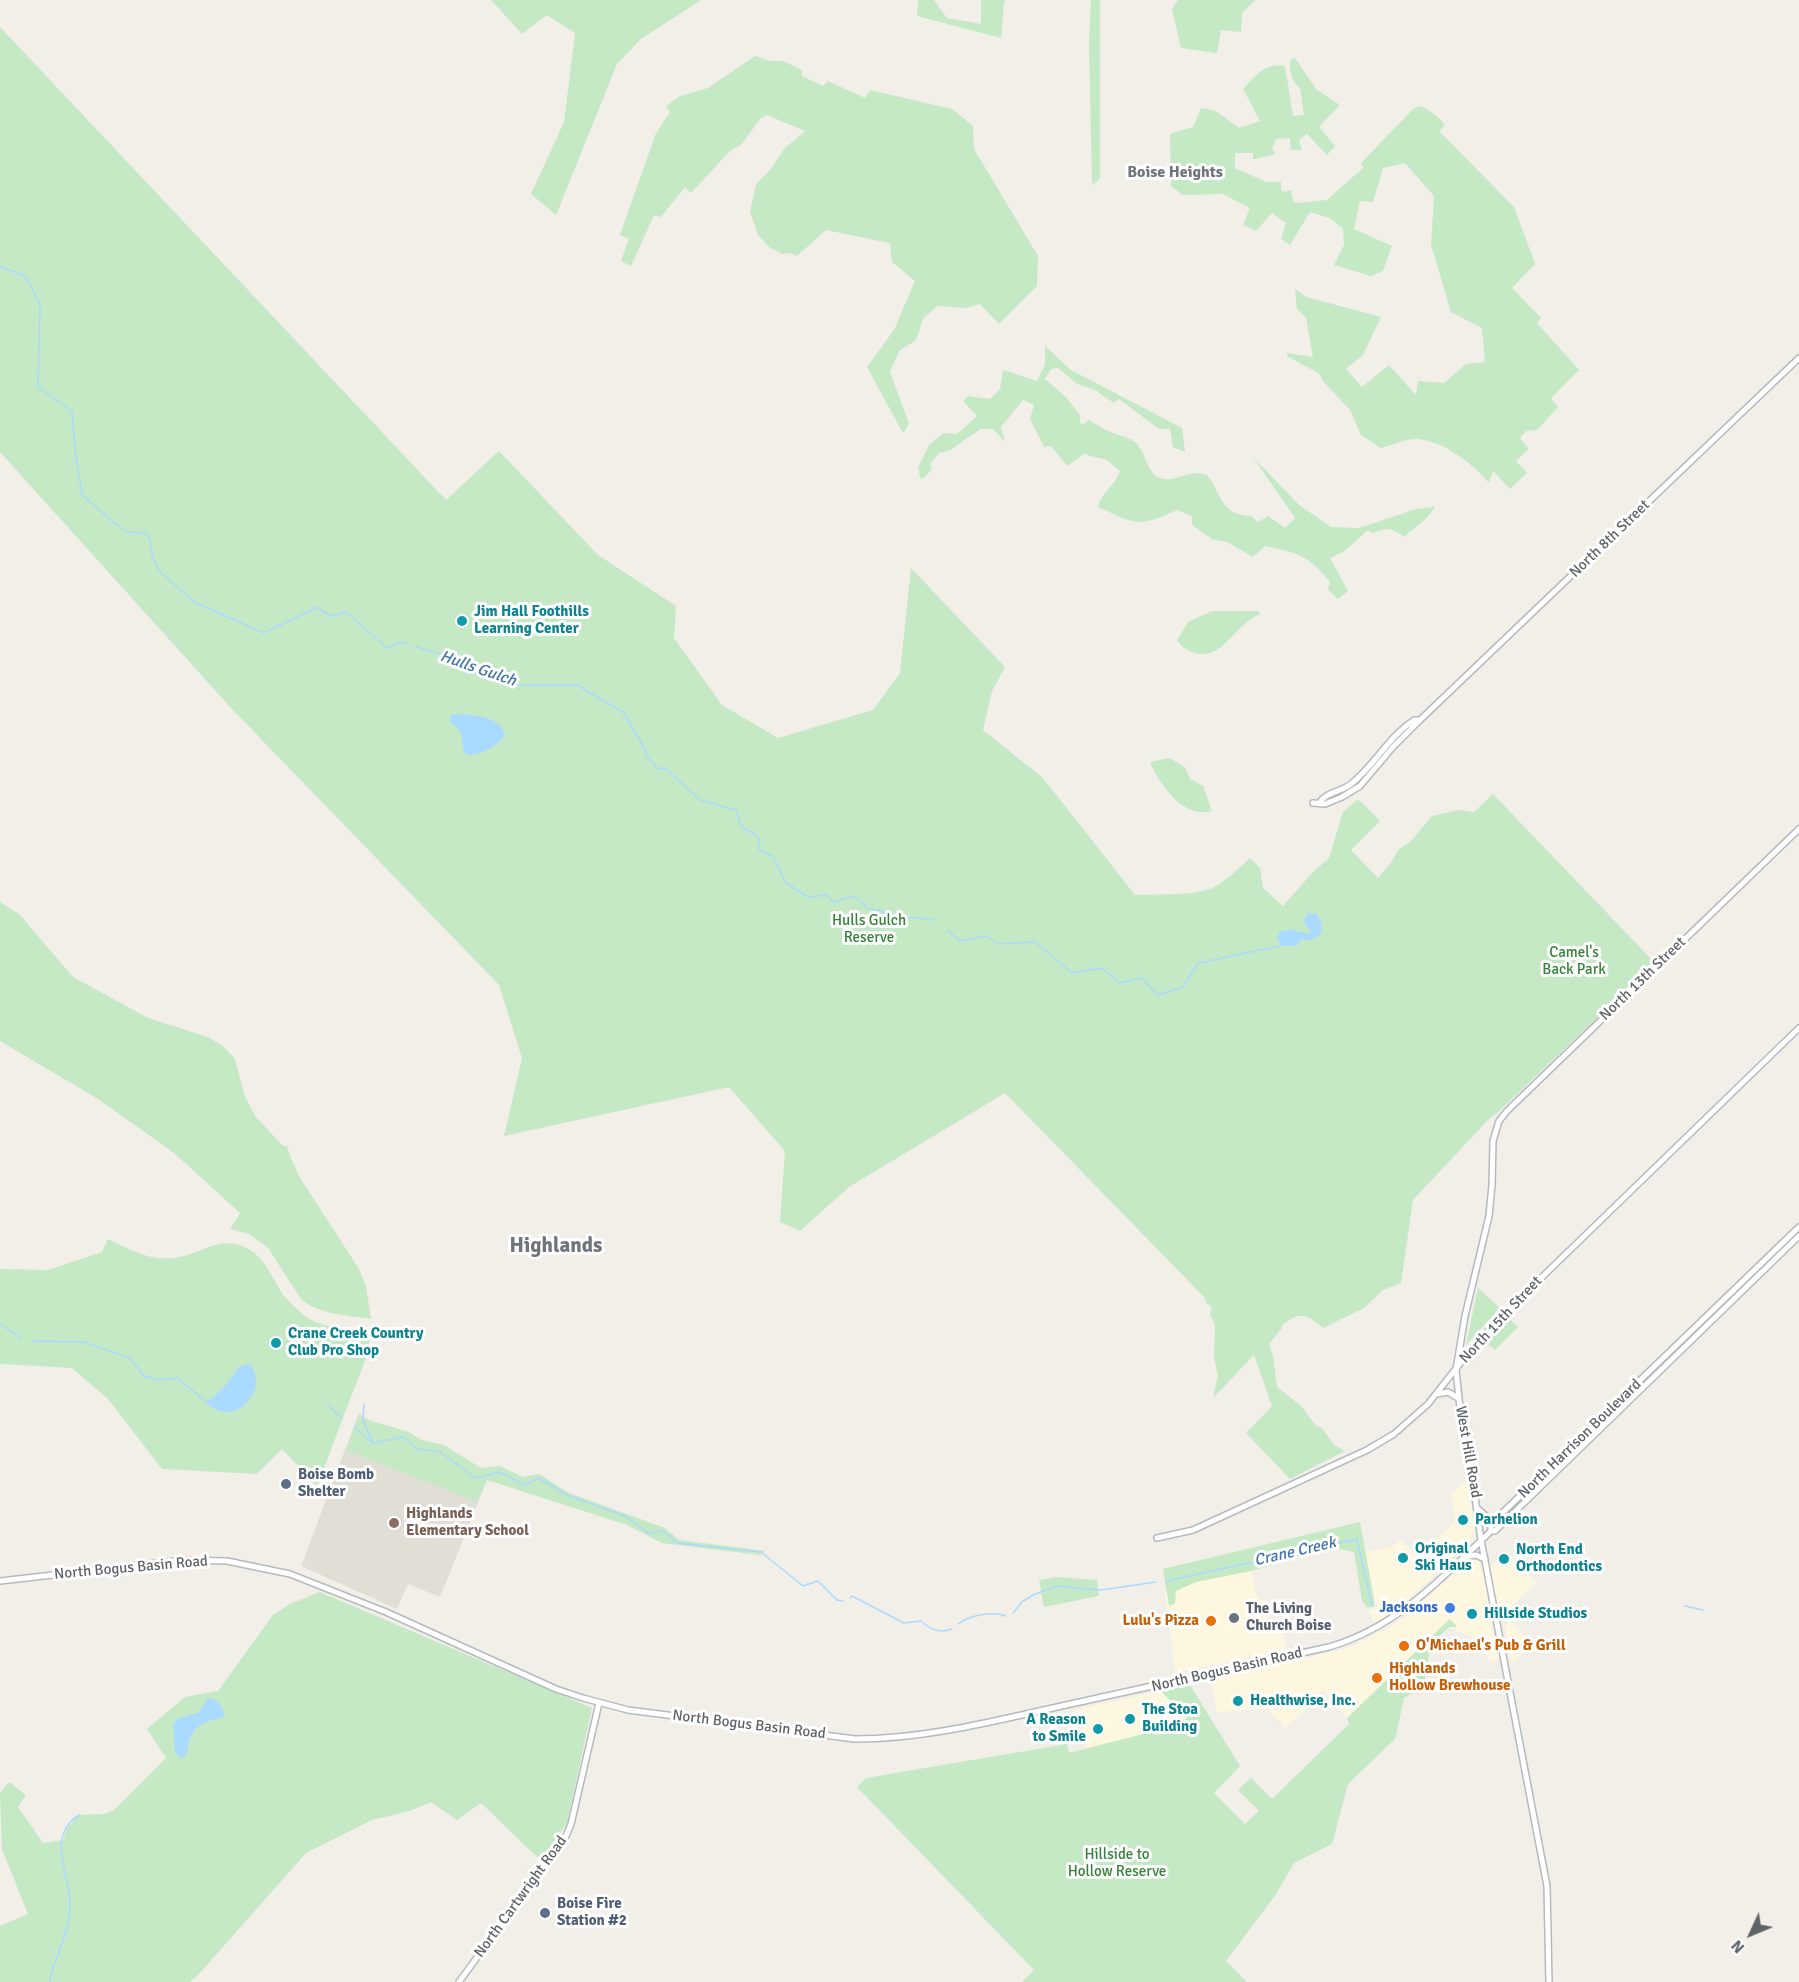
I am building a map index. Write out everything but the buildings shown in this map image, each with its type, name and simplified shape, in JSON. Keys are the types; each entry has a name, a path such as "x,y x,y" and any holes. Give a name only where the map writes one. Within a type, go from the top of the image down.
{"street":[{"name":"North 8th Street","path":"1316,803 1323,797 1352,784 1397,733 1414,720 1420,720 1799,358"},
{"name":"North 13th Street","path":"1494,1134 1499,1121 1507,1111 1799,829"},
{"name":"North 15th Street","path":"1157,1538 1193,1530 1366,1450 1403,1427 1435,1395 1473,1347 1506,1311 1799,1028"},
{"name":"West Hill Road","path":"1494,1134 1489,1216 1465,1316 1456,1370 1458,1398 1478,1508 1481,1540 1547,1886 1549,1982"},
{"name":"North Harrison Boulevard","path":"1799,1227 1491,1524 1491,1531 1495,1531 1799,1236"},
{"path":"1435,1395 1444,1391 1458,1398"},
{"path":"1478,1508 1486,1516 1496,1520"},
{"name":"North Bogus Basin Road","path":"0,1581 184,1560 214,1560 251,1565 290,1574 320,1585 386,1612 556,1689 599,1703 663,1715 855,1739 880,1739 921,1735 1054,1708 1341,1644 1364,1635 1389,1621 1423,1595 1491,1531"},
{"path":"1460,1559 1469,1555 1485,1559"},
{"name":"North Cartwright Road","path":"459,1982 566,1836 571,1824 599,1703"}],"shaded area":[{"name":"Highlands Elementary School","path":"359,1413 388,1433 487,1480 440,1597 408,1584 397,1609 301,1566"},
{"path":"1468,1479 1474,1529 1472,1537 1414,1595 1379,1622 1374,1622 1368,1610 1376,1608 1366,1552 1392,1547 1401,1540 1417,1557 1455,1522 1451,1494"},
{"path":"1506,1551 1536,1583 1491,1626 1499,1659 1491,1662 1471,1636 1449,1628 1456,1627 1449,1619 1347,1718 1322,1690 1312,1704 1285,1728 1268,1709 1217,1712 1211,1680 1349,1648 1406,1616 1466,1561 1477,1558 1484,1573"},
{"path":"1251,1571 1259,1600 1265,1599 1268,1616 1273,1621 1280,1620 1287,1650 1177,1672 1165,1593 1196,1582"},
{"path":"1509,1620 1532,1644 1512,1664 1505,1628"},
{"path":"1161,1691 1188,1719 1171,1723 1171,1727 1087,1748 1076,1710"}],"green space":[{"path":"491,0 701,0 641,39 617,64 556,215 531,194 564,122 575,33 547,15 522,34"},
{"path":"918,0 934,0 947,18 981,24 981,0 1006,0 1001,38 917,16"},
{"path":"1091,0 1100,0 1100,179 1092,185 1089,43"},
{"path":"1178,0 1255,0 1242,13 1241,32 1221,30 1217,53 1181,48 1172,9"},
{"name":"Hulls Gulch Reserve","path":"0,27 446,500 499,451 598,555 676,606 674,638 722,705 778,738 873,710 900,673 911,568 1005,667 992,691 983,730 1043,778 1135,895 1205,891 1222,882 1250,858 1260,868 1263,888 1283,906 1312,873 1329,858 1343,812 1358,799 1380,821 1351,850 1378,878 1398,850 1411,841 1432,816 1459,810 1474,812 1493,794 1655,963 1489,1119 1413,1200 1401,1283 1383,1290 1364,1308 1323,1328 1307,1317 1292,1318 1282,1326 1269,1344 1277,1387 1301,1406 1316,1426 1322,1428 1334,1445 1345,1451 1290,1479 1246,1433 1272,1406 1254,1355 1213,1398 1218,1376 1214,1357 1215,1325 1210,1315 1212,1307 1005,1093 849,1187 800,1231 780,1222 785,1151 729,1087 504,1136 522,1058 499,985 231,708 0,452"},
{"path":"755,56 770,61 783,61 802,70 802,76 823,86 828,81 865,98 870,90 952,109 973,126 974,149 1038,256 1037,286 999,324 980,304 966,308 937,306 923,319 916,340 899,351 890,372 909,424 903,433 867,367 894,330 915,281 892,262 890,243 826,230 797,256 791,253 783,254 769,247 758,235 750,212 756,184 771,169 784,149 805,131 767,115 761,118 741,145 730,151 691,193 685,187 661,217 654,215 631,266 621,261 629,239 620,235 656,133 670,112 666,106 680,96 708,88"},
{"path":"1295,58 1316,89 1340,105 1319,127 1335,146 1327,155 1307,134 1299,140 1302,150 1291,150 1290,138 1276,139 1272,150 1275,152 1274,155 1253,159 1253,153 1235,153 1235,168 1266,182 1281,182 1281,190 1283,192 1291,190 1293,201 1297,203 1327,200 1364,167 1361,163 1413,109 1421,106 1436,115 1445,125 1439,131 1514,207 1535,264 1512,288 1541,318 1537,323 1579,370 1551,398 1558,407 1537,430 1526,431 1520,438 1529,449 1516,461 1527,473 1510,489 1493,471 1489,483 1475,468 1438,444 1418,439 1381,448 1361,435 1350,410 1322,380 1320,374 1287,356 1287,353 1313,357 1306,318 1297,309 1295,289 1306,297 1381,317 1363,355 1346,369 1362,387 1389,365 1416,395 1418,381 1444,383 1466,364 1485,362 1482,328 1451,312 1431,245 1434,196 1405,163 1383,168 1373,202 1360,201 1354,229 1392,246 1383,271 1371,276 1334,265 1344,245 1343,229 1330,218 1310,212 1290,245 1281,239 1286,223 1272,213 1256,231 1243,225 1250,208 1223,194 1183,195 1171,186 1170,134 1193,127 1201,108 1216,111 1239,128 1260,121 1243,89 1267,68 1285,66 1293,116 1304,115 1300,88 1294,82 1290,71 1290,60"},
{"path":"1045,346 1071,370 1182,428 1185,452 1173,447 1170,429 1159,429 1119,399 1114,403 1095,390 1077,384 1058,368 1051,369 1045,379 1066,397 1080,415 1080,423 1083,424 1089,420 1135,442 1150,469 1158,477 1170,479 1194,473 1207,475 1223,503 1233,512 1251,516 1258,522 1268,516 1285,528 1295,518 1253,457 1298,504 1331,527 1359,528 1416,509 1435,507 1404,537 1389,529 1373,533 1364,532 1343,552 1330,558 1348,591 1338,599 1328,590 1330,582 1302,556 1265,546 1253,557 1227,542 1212,539 1192,525 1192,516 1177,510 1154,520 1137,522 1098,507 1120,471 1107,460 1084,454 1067,466 1051,446 1044,447 1030,419 1034,405 1023,400 1001,427 1005,442 993,429 981,429 951,450 939,453 930,464 932,470 921,480 918,468 929,445 943,433 957,434 977,416 963,401 968,396 990,399 1000,389 1003,370 1037,381 1045,364"},
{"path":"1212,611 1259,611 1260,614 1247,622 1215,651 1199,654 1184,648 1177,640 1188,622"},
{"path":"1169,758 1185,767 1190,779 1203,786 1212,811 1191,810 1182,805 1167,790 1150,762"},
{"path":"0,902 19,914 73,977 148,1018 208,1037 224,1047 235,1059 245,1097 256,1117 283,1146 287,1146 299,1176 359,1269 366,1286 371,1319 325,1311 301,1299 268,1248 249,1234 230,1229 240,1213 174,1153 98,1099 0,1041"},
{"path":"108,1239 156,1258 173,1258 226,1243 244,1247 263,1262 284,1296 311,1320 327,1326 371,1333 366,1358 317,1486 282,1449 257,1474 162,1469 108,1399 72,1368 0,1364 0,1269 48,1270 102,1252"},
{"path":"1478,1288 1500,1308 1466,1345"},
{"path":"1510,1319 1518,1327 1495,1350 1488,1344 1496,1332"},
{"path":"358,1417 409,1432 422,1440 444,1445 481,1468 500,1466 523,1477 539,1474 569,1493 665,1528 679,1540 765,1551 760,1555 662,1543 627,1525 487,1480 477,1502 346,1450"},
{"path":"1360,1522 1375,1606 1368,1608 1362,1601 1354,1552 1331,1547 1251,1571 1196,1582 1176,1591 1175,1603 1169,1606 1163,1569"},
{"path":"1057,1577 1097,1580 1099,1596 1044,1607 1039,1580"},
{"path":"320,1592 592,1708 567,1823 541,1861 481,1803 457,1820 431,1802 409,1811 372,1820 306,1853 190,1982 0,1982 0,1926 28,1914 2,1849 0,1793 9,1782 26,1795 18,1807 43,1843 63,1840 67,1828 79,1815 104,1814 114,1810 166,1758 147,1729 185,1697 218,1691 273,1615 290,1604"},
{"name":"Hillside to Hollow Reserve","path":"1450,1619 1457,1627 1449,1627 1430,1645 1424,1686 1404,1698 1395,1739 1348,1784 1332,1844 1294,1863 1276,1894 1226,1961 1247,1982 1022,1982 1034,1970 857,1787 866,1778 1067,1744 1069,1753 1170,1727 1170,1723 1187,1719 1161,1691 1190,1685 1240,1766 1214,1793 1245,1824 1259,1811 1238,1790 1251,1778 1272,1799 1349,1724 1347,1718"}],"water":[{"path":"462,714 494,721 503,729 505,735 488,750 467,755 460,731 449,721 451,715"},
{"path":"1309,913 1317,914 1321,922 1320,935 1311,940 1300,940 1297,946 1280,946 1277,939 1280,931 1293,930 1309,934 1311,931 1304,920"},
{"path":"250,1364 255,1375 256,1386 252,1396 245,1404 236,1410 226,1412 216,1410 206,1402 223,1388 238,1368"},
{"path":"210,1698 220,1706 224,1717 202,1724 197,1728 188,1744 187,1753 181,1759 175,1752 173,1724 177,1719 200,1712 207,1699"}],"waterway":[{"name":"Hulls Gulch","path":"0,266 26,277 40,305 38,387 72,411 82,495 128,532 147,533 152,555 159,571 194,602 264,633 317,607 331,616 346,612 387,648 400,642 408,644"},
{"name":"Hulls Gulch","path":"414,646 464,661 519,685 577,685 623,712 646,750 646,756 657,768 666,769 700,800 736,810 741,826 759,837 759,850 773,856 786,883 808,897 827,895 833,902 854,896 869,909 880,910 891,917 934,919"},
{"name":"Hulls Gulch","path":"947,930 960,941 987,936 999,944 1035,942 1072,973 1102,968 1120,983 1142,978 1158,995 1183,987 1198,963 1280,946"},
{"name":"Crane Creek","path":"0,1324 21,1338"},
{"name":"Crane Creek","path":"32,1341 84,1342 130,1358 144,1376 159,1380 177,1378 207,1402"},
{"path":"364,1404 363,1420 373,1443"},
{"name":"Crane Creek","path":"329,1406 341,1417"},
{"name":"Crane Creek","path":"354,1427 373,1443 403,1437 417,1449 440,1452 476,1478 499,1472 525,1485 538,1478 567,1495 625,1516 648,1533 663,1531 677,1543 761,1552 803,1586 818,1581 837,1600 843,1601"},
{"name":"Crane Creek","path":"1166,1581 1357,1539 1372,1606"},
{"name":"Crane Creek","path":"1013,1613 1022,1602 1033,1595 1056,1586 1101,1590 1156,1582"},
{"name":"Crane Creek","path":"850,1598 852,1596 904,1623 921,1621 935,1630 951,1629"},
{"name":"Crane Creek","path":"1685,1606 1703,1610"},
{"name":"Crane Creek","path":"958,1624 981,1615 1006,1616"},
{"path":"50,1982 66,1931 70,1909 61,1844 69,1824 79,1815"}],"place":[{"name":"Jim Hall Foothills Learning Center","path":"462,621"},
{"name":"Crane Creek Country Club Pro Shop","path":"276,1343"},
{"name":"Boise Bomb Shelter","path":"286,1484"},
{"name":"Parhelion","path":"1463,1520"},
{"name":"Highlands Elementary School","path":"394,1523"},
{"name":"Original Ski Haus","path":"1403,1558"},
{"name":"North End Orthodontics","path":"1504,1559"},
{"name":"Jacksons","path":"1450,1608"},
{"name":"Hillside Studios","path":"1472,1614"},
{"name":"The Living Church Boise","path":"1234,1618"},
{"name":"Lulu's Pizza","path":"1211,1621"},
{"name":"O'Michael's Pub & Grill","path":"1404,1646"},
{"name":"Highlands Hollow Brewhouse","path":"1377,1678"},
{"name":"Healthwise, Inc.","path":"1238,1701"},
{"name":"The Stoa Building","path":"1130,1719"},
{"name":"A Reason to Smile","path":"1098,1729"},
{"name":"Boise Fire Station #2","path":"545,1913"}],"district":[{"name":"Boise Heights","path":"1175,173"},
{"name":"Highlands","path":"556,1246"}],"park label":[{"name":"Camel's Back Park","path":"1574,962"}]}
